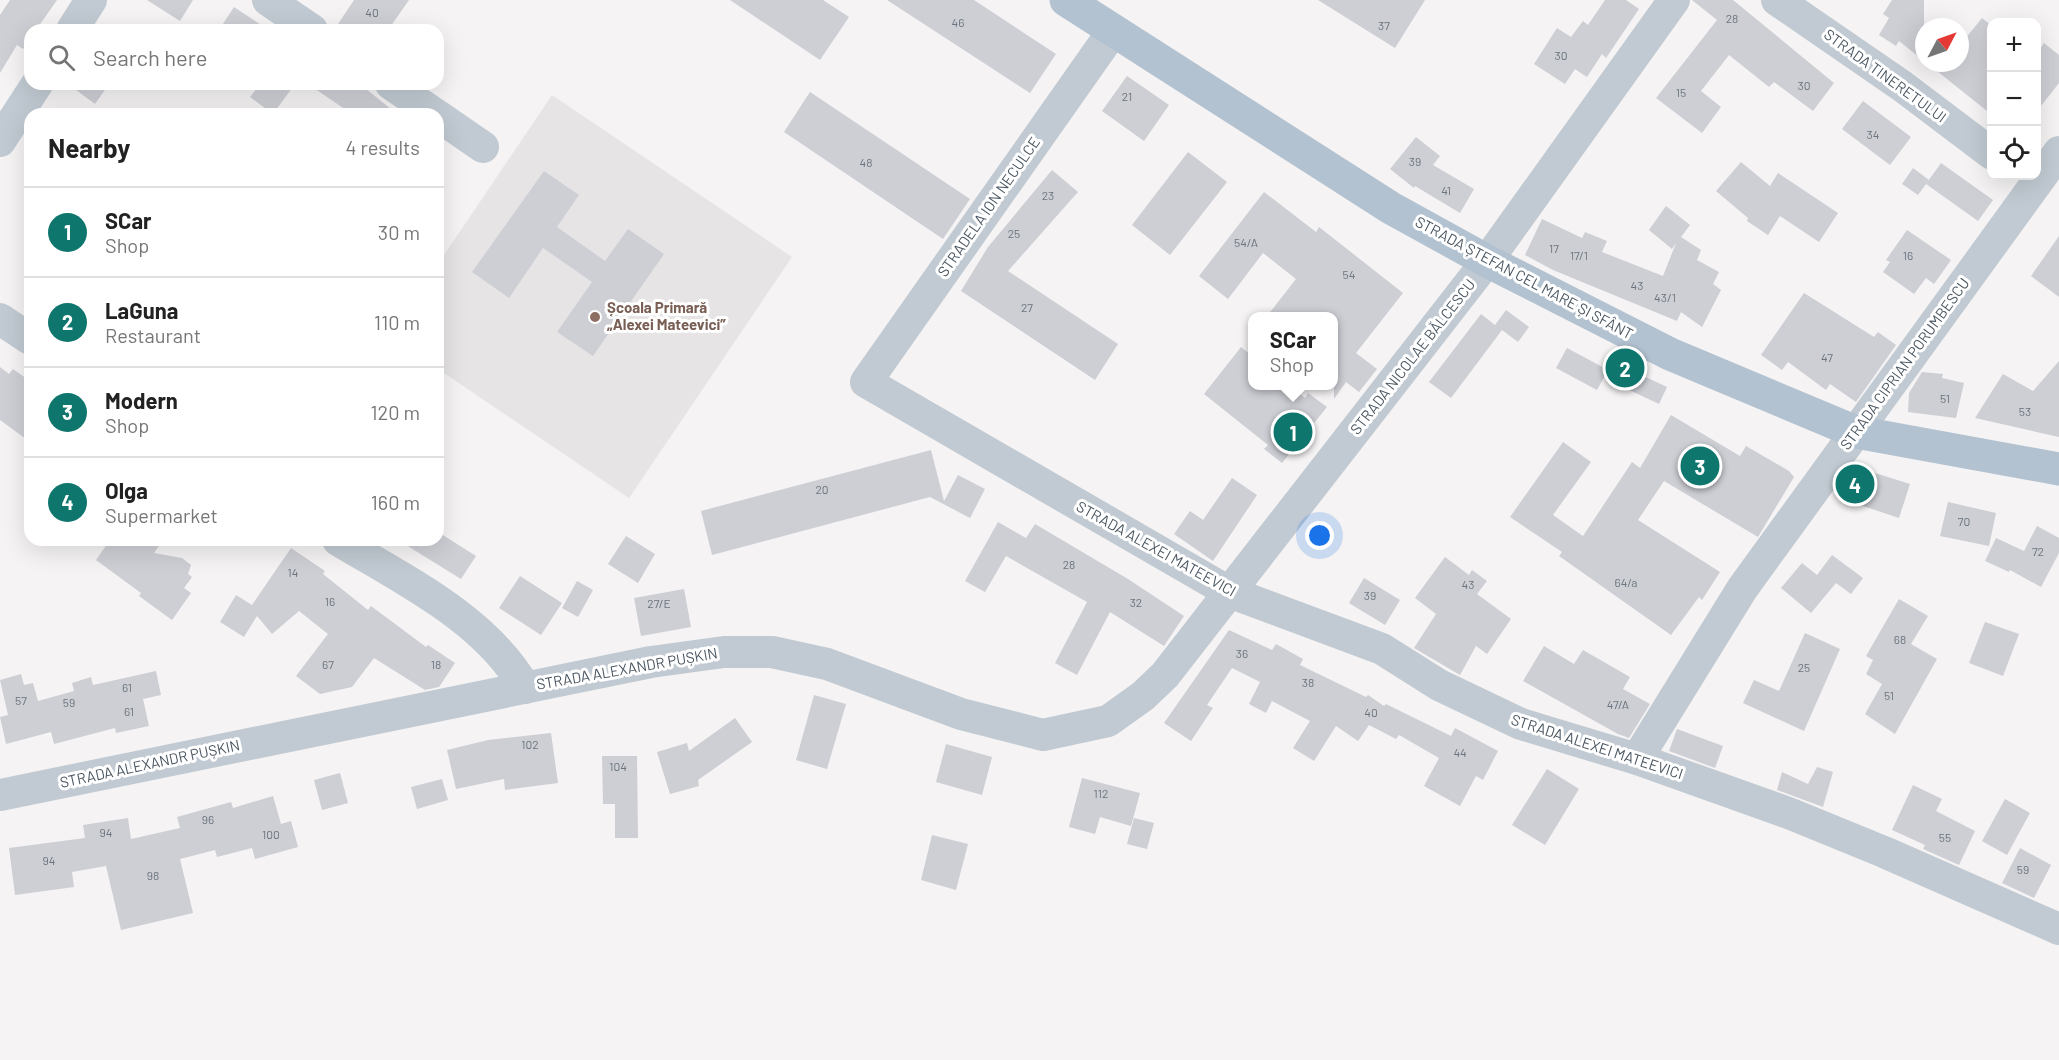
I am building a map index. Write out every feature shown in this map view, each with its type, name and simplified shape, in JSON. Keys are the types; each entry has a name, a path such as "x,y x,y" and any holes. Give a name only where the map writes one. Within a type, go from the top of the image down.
{"main road":[{"name":"STRADA ȘTEFAN CEL MARE ȘI SFÂNT","path":"1066,0 1391,208 1487,261 1670,354 1856,432 2059,469"}],"street":[{"path":"76,24 91,0"},
{"path":"268,0 303,24"},
{"name":"STRADA NICOLAE BĂLCESCU","path":"1229,592 1487,261 1674,0"},
{"name":"STRADA TINERETULUI","path":"1777,0 1902,86 1987,150"},
{"name":"STRADELA ION NECULCE","path":"866,382 1113,31"},
{"path":"0,141 33,90"},
{"path":"400,90 426,108"},
{"path":"444,120 483,147"},
{"name":"STRADA CIPRIAN PORUMBESCU","path":"1637,759 1742,589 1856,432 2026,181 2059,152"},
{"path":"0,319 24,335"},
{"name":"STRADA ALEXEI MATEEVICI","path":"866,382 1229,592 1382,649 1439,685 1521,724 1637,759 1863,843 2059,929"},
{"path":"348,546 433,598 495,645 512,664 525,688"},
{"name":"STRADA ALEXANDR PUȘKIN","path":"0,795 662,660 724,652 772,652 827,664 961,714 1043,735 1108,721 1143,696 1165,675 1229,592"}],"shaded area":[{"name":"Școala Primară „Alexei Mateevici”","path":"552,95 792,257 629,498 444,373 444,255"}],"building":[{"path":"10,0 57,0 40,24 24,24 24,48 17,45 0,73 0,15"},
{"path":"147,0 193,0 180,21"},
{"path":"354,0 409,0 392,24 338,24"},
{"path":"730,0 823,0 849,17 820,60"},
{"path":"887,0 974,0 1056,54 1030,93"},
{"path":"1318,0 1425,0 1395,48"},
{"path":"1605,0 1626,0 1639,9 1606,58 1602,54 1587,77 1575,69 1565,84 1534,64 1557,28 1571,37 1583,21 1588,25"},
{"path":"1692,0 1733,0 1834,83 1813,111 1774,82 1769,87 1729,55 1701,91 1721,107 1702,133 1656,98 1717,20"},
{"path":"1892,0 1924,0 1924,18 1915,18 1915,54 1899,41 1896,46 1879,35 1889,18 1883,14"},
{"path":"234,7 260,24 223,24"},
{"path":"1982,18 1987,22 1987,111 1938,72 1969,72 1969,34"},
{"path":"2044,43 2059,55 2059,83 2041,106 2041,72 2041,47"},
{"path":"1127,76 1169,105 1144,141 1102,111"},
{"path":"76,90 105,90 95,104"},
{"path":"255,90 291,90 277,108 265,108 250,97"},
{"path":"317,90 367,90 390,108 343,108"},
{"path":"810,92 970,199 943,239 784,132"},
{"path":"1863,101 1911,137 1890,165 1842,129"},
{"path":"1416,137 1440,156 1433,165 1474,189 1460,213 1415,186 1414,188 1390,169"},
{"path":"1188,152 1227,182 1170,255 1132,225"},
{"path":"1741,162 1770,186 1778,173 1838,213 1819,242 1780,216 1768,235 1747,221 1748,218 1716,191"},
{"path":"1941,163 1993,200 1978,221 1926,184"},
{"path":"1913,168 1929,180 1918,195 1902,184"},
{"path":"1052,170 1078,192 1008,271 1118,344 1095,380 961,291 988,247"},
{"path":"544,171 579,195 557,227 605,261 628,229 664,254 593,356 557,332 592,282 543,248 509,298 472,272"},
{"path":"1264,192 1316,232 1319,227 1403,293 1356,353 1377,369 1359,392 1346,382 1334,399 1334,390 1338,390 1338,312 1270,312 1296,279 1263,253 1228,299 1199,276"},
{"path":"1666,206 1690,225 1681,237 1701,250 1697,260 1719,272 1713,284 1721,290 1702,327 1681,312 1677,321 1553,270 1525,255 1542,219 1582,238 1585,232 1607,241 1602,252 1663,276 1676,243 1672,249 1649,230"},
{"path":"1907,230 1951,260 1934,284 1926,278 1914,294 1883,272 1890,262 1886,260"},
{"path":"2059,236 2059,297 2031,276"},
{"path":"1804,293 1874,337 1878,332 1896,345 1856,402 1830,384 1826,390 1788,362 1782,370 1761,355"},
{"path":"1506,310 1529,327 1518,342 1502,330 1451,398 1429,382 1481,314 1495,325"},
{"path":"1241,347 1248,353 1248,390 1295,390 1305,398 1308,393 1327,407 1282,463 1264,449 1268,445 1204,394"},
{"path":"1567,348 1608,370 1597,390 1556,368"},
{"path":"2059,361 2059,437 1975,418 2003,374 2033,391"},
{"path":"1618,364 1667,387 1659,404 1610,381"},
{"path":"0,367 9,374 13,369 24,377 24,438 0,420"},
{"path":"1922,372 1943,374 1942,378 1964,383 1956,418 1908,412 1909,393"},
{"path":"1671,415 1740,456 1746,446 1789,471 1794,477 1758,537 1664,481 1638,520 1720,572 1702,600 1699,597 1671,635 1559,556 1562,552 1510,517 1563,442 1591,462 1553,515 1583,536 1632,462 1640,468"},
{"path":"931,450 944,501 958,475 985,489 970,518 930,497 712,555 701,511"},
{"path":"1856,467 1910,484 1899,518 1845,500"},
{"path":"1232,478 1257,495 1213,561 1174,534 1190,511 1203,520"},
{"path":"1948,502 1996,513 1989,546 1940,536"},
{"path":"998,522 1026,538 1035,524 1128,579 1184,616 1164,646 1110,612 1077,675 1055,663 1087,602 1006,556 985,592 965,581"},
{"path":"2037,526 2059,538 2059,553 2041,587 2010,570 2009,572 1985,561 1996,538 2024,551"},
{"path":"444,536 476,556 461,579 408,546 444,546"},
{"path":"626,536 655,554 638,583 608,564"},
{"path":"106,546 159,546 154,553 182,558 191,565 188,574 192,577 184,588 191,593 172,620 139,596 141,593 96,560"},
{"path":"291,548 325,571 323,574 368,610 371,606 426,647 428,645 455,663 439,687 425,690 374,658 352,687 320,694 296,676 328,634 299,611 272,634 257,616 244,637 220,622 236,595 252,605"},
{"path":"1832,555 1863,578 1851,594 1836,583 1811,613 1781,588 1802,563 1817,575"},
{"path":"1445,557 1469,575 1472,570 1487,581 1477,594 1511,619 1487,654 1476,646 1460,675 1414,648 1436,614 1415,598"},
{"path":"520,576 562,603 541,635 499,608"},
{"path":"1364,578 1400,600 1385,625 1349,603"},
{"path":"577,581 593,590 578,617 562,608"},
{"path":"684,589 691,627 641,636 634,598"},
{"path":"1899,599 1928,616 1911,644 1937,659 1895,734 1865,714 1882,684 1866,674 1873,660 1866,656"},
{"path":"1985,622 2019,634 2003,676 1969,663"},
{"path":"1229,630 1272,650 1276,644 1303,659 1300,665 1366,697 1368,695 1384,706 1386,704 1451,736 1455,728 1498,751 1483,780 1476,776 1460,806 1424,786 1439,758 1399,735 1396,739 1369,725 1358,741 1336,726 1314,761 1293,748 1310,721 1272,701 1266,713 1249,704 1260,682 1232,668 1207,705 1213,708 1191,741 1164,723"},
{"path":"1805,633 1840,649 1804,731 1743,703 1754,680 1779,691"},
{"path":"1544,646 1574,664 1583,650 1630,677 1623,689 1650,704 1629,738 1523,681"},
{"path":"156,671 161,695 143,699 149,726 116,733 115,728 54,744 51,732 6,744 0,717 8,715 0,680 21,674 24,685 33,683 38,701 74,691 72,683 91,677 93,685"},
{"path":"814,695 846,704 827,769 796,760"},
{"path":"735,718 752,742 698,780 699,786 670,794 657,752 687,743 689,751"},
{"path":"1677,729 1723,746 1715,768 1669,751"},
{"path":"551,733 558,783 505,790 504,779 456,789 447,750 488,740"},
{"path":"946,744 992,757 982,795 936,782"},
{"path":"602,756 637,756 638,838 615,838 615,804 603,804"},
{"path":"1817,767 1833,772 1823,807 1777,790 1782,772 1808,784"},
{"path":"1547,769 1579,789 1545,845 1512,825"},
{"path":"340,773 348,803 322,810 314,780"},
{"path":"1082,778 1140,793 1131,826 1100,817 1095,834 1069,827"},
{"path":"442,779 448,800 417,809 411,787"},
{"path":"1913,785 1942,799 1936,811 1975,831 1959,865 1923,849 1925,845 1892,830"},
{"path":"273,796 281,824 291,821 298,847 255,859 252,848 217,857 215,850 180,859 193,913 121,930 106,866 72,872 74,887 15,895 9,848 85,838 83,825 128,818 131,839 180,828 177,817 231,802 233,808"},
{"path":"2005,799 2030,813 2007,855 1982,841"},
{"path":"1134,818 1154,823 1147,849 1127,844"},
{"path":"932,835 968,844 956,890 921,880"},
{"path":"2020,848 2051,865 2034,898 2002,883"}],"place":[{"name":"Școala Primară „Alexei Mateevici”","path":"595,317"},
{"name":"LaGuna","path":"1625,368"},
{"name":"SCar","path":"1293,432"},
{"name":"Modern","path":"1700,466"},
{"name":"Olga","path":"1855,484"}]}
